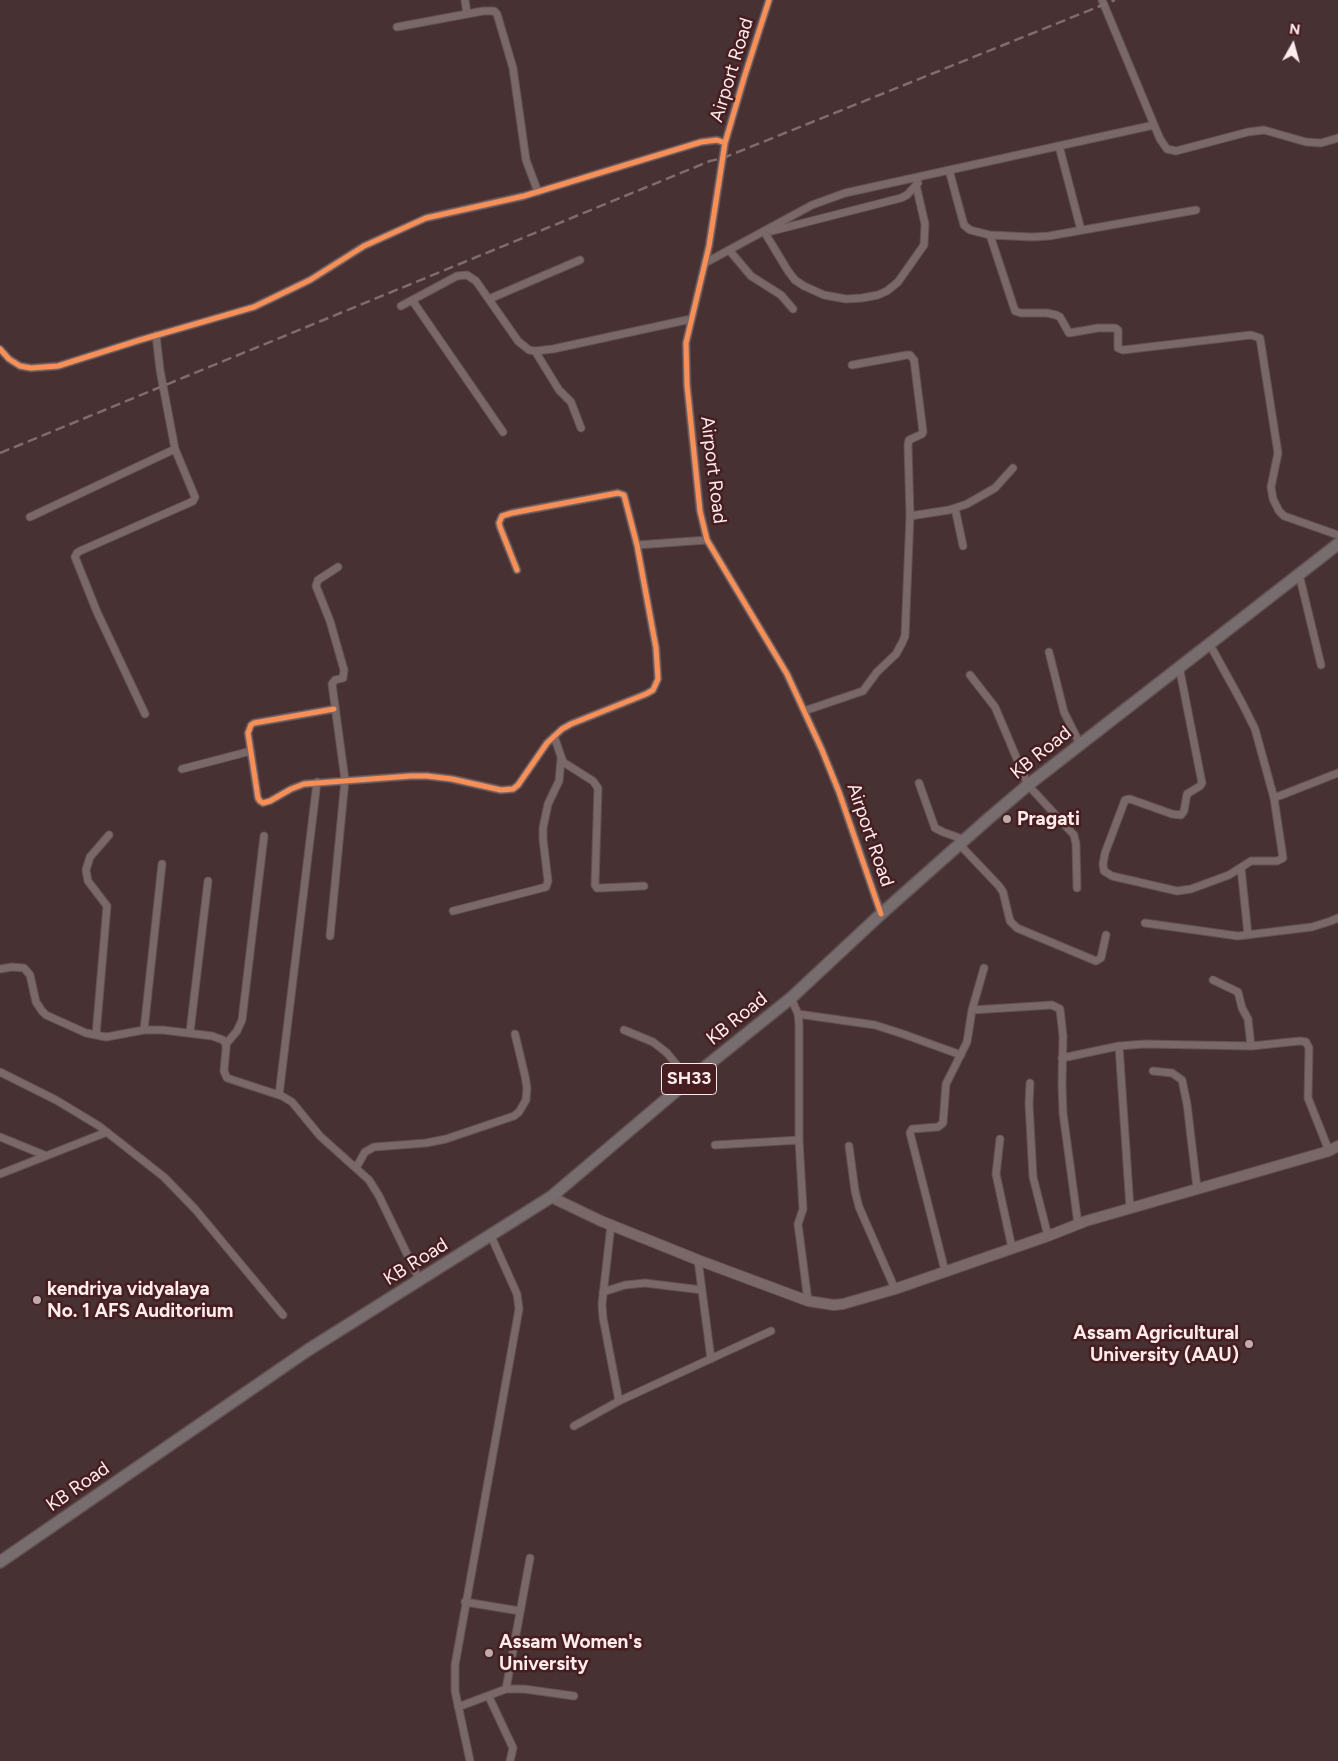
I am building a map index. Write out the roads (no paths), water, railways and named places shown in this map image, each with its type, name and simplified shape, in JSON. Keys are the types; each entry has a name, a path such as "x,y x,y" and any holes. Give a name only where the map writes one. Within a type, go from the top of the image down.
{"main road":[{"name":"KB Road","path":"0,1562 308,1350 551,1197 689,1080 790,998 881,914 1028,785 1338,544"},
{"path":"551,1197 611,1225 808,1301 823,1304 843,1304 945,1272 1078,1224 1334,1148"}],"street":[{"path":"464,0 467,14"},
{"name":"Airport Road","path":"769,0 725,143 711,232 691,319 686,351 687,385 700,511 707,540 770,644 804,711 831,772 881,914"},
{"path":"1102,0 1154,126 1164,145 1171,151 1248,132 1264,130 1314,143 1338,138"},
{"path":"397,27 494,11 499,18 513,68 526,160 538,192"},
{"path":"705,263 812,206 845,193 1154,126"},
{"path":"0,349 9,359 20,366 45,368 58,366 156,335 232,314 273,298 310,280 364,246 426,218 538,192 701,142 717,140 725,143"},
{"path":"1059,146 1081,230"},
{"path":"949,170 966,228 990,235 1032,238 1196,210"},
{"path":"762,234 901,198 907,195 925,176"},
{"path":"762,234 795,280 804,286 824,295 846,299 878,295 887,291 898,282 924,245 925,224 916,186"},
{"path":"990,235 1015,311 1056,315 1069,333 1098,328 1114,328 1118,330 1118,348 1123,350 1251,335 1260,338 1278,453 1271,487 1273,500 1284,516 1338,536"},
{"path":"729,250 754,280 781,295 793,309"},
{"path":"489,299 580,260"},
{"path":"401,306 463,274 472,277 518,341 529,350 535,351 554,349 691,319"},
{"path":"412,300 503,432"},
{"path":"145,714 97,612 75,558 80,551 193,501 194,498 175,449 160,370 156,335"},
{"path":"535,351 559,390 570,402 581,428"},
{"path":"804,711 863,691 873,677 900,648 905,636 910,516 908,445 909,440 923,432 914,360 910,355 907,355 852,364"},
{"path":"30,517 175,449"},
{"path":"910,516 941,512 976,499 995,488 1013,468"},
{"path":"334,709 254,723 248,728 258,798 263,803 297,786 345,780 427,776 507,790 518,785 547,743 571,724 653,690 657,684 658,672 656,648 637,545 627,500 624,495 502,516 499,523 517,570"},
{"path":"955,508 963,546"},
{"path":"637,545 707,540"},
{"path":"330,936 345,780 332,684 335,680 343,678 344,670 330,621 316,586 318,580 338,567"},
{"path":"1299,574 1321,665"},
{"path":"1179,666 1202,783 1187,794 1184,811 1181,815 1172,814 1130,799 1125,800 1105,853 1103,864 1104,871 1112,876 1177,891 1191,889 1229,875 1251,861 1277,861 1283,858 1274,798 1252,720 1209,643"},
{"path":"1049,652 1064,712 1080,744"},
{"path":"970,675 995,707 1028,785 1074,835 1077,888"},
{"path":"453,911 546,887 548,881 543,828 548,804 560,777 561,759 554,736"},
{"path":"182,769 251,750"},
{"path":"561,759 566,765 593,781 598,788 595,885 600,888 644,886"},
{"path":"1274,798 1338,773"},
{"path":"279,1095 317,782"},
{"path":"919,782 935,828 962,842 999,886 1003,892 1010,921 1017,928 1096,961 1100,960 1102,955 1106,935"},
{"path":"96,1035 107,906 88,881 86,870 90,857 109,835"},
{"path":"264,836 242,1020 238,1032 226,1044 224,1071 227,1078 279,1095 292,1102 320,1136 369,1180 379,1196 420,1281"},
{"path":"144,1030 162,864"},
{"path":"1241,868 1248,935"},
{"path":"190,1032 208,880"},
{"path":"1145,923 1229,936 1312,926 1338,918"},
{"path":"0,969 12,966 24,968 30,975 36,1002 42,1012 73,1027 96,1035 106,1037 144,1030 163,1030 190,1032 220,1038 226,1044"},
{"path":"945,1272 910,1134 912,1129 938,1127 943,1123 946,1084 967,1042 972,1010 984,968"},
{"path":"1213,980 1238,992 1242,1008 1248,1019 1251,1046"},
{"path":"790,998 798,1014 803,1209 798,1224 808,1301"},
{"path":"972,1010 1052,1006 1059,1007 1062,1012 1064,1036 1062,1058 1063,1113 1078,1224"},
{"path":"798,1014 875,1026 961,1055"},
{"path":"624,1030 653,1042 667,1053 689,1080"},
{"path":"356,1168 366,1152 374,1146 426,1143 446,1139 514,1116 519,1112 526,1100 526,1076 515,1034"},
{"path":"1062,1058 1119,1046 1162,1043 1251,1046 1300,1041 1308,1044 1308,1098 1334,1148"},
{"path":"1119,1046 1130,1208"},
{"path":"1153,1071 1172,1073 1182,1080 1187,1104 1197,1188"},
{"path":"0,1072 56,1100 107,1132 180,1192 232,1251 283,1315"},
{"path":"1030,1083 1032,1177 1048,1236"},
{"path":"0,1174 44,1155 107,1132"},
{"path":"0,1137 44,1155"},
{"path":"1000,1139 996,1174 1012,1248"},
{"path":"715,1145 800,1140"},
{"path":"849,1146 859,1207 895,1289"},
{"path":"611,1225 603,1292 603,1318 619,1401"},
{"path":"470,1761 454,1684 455,1665 519,1309 517,1294 491,1236"},
{"path":"698,1260 710,1359"},
{"path":"603,1292 645,1283 702,1290"},
{"path":"574,1426 619,1401 771,1332"},
{"path":"506,1689 530,1558"},
{"path":"466,1602 520,1611"},
{"path":"458,1707 489,1697 506,1689 524,1689 574,1696"},
{"path":"489,1697 513,1748 510,1761"}],"railway":[{"path":"0,453 710,161 723,158 1115,0"}],"place":[{"name":"Pragati","path":"1007,819"},
{"name":"kendriya vidyalaya No. 1 AFS Auditorium","path":"37,1300"},
{"name":"Assam Agricultural University (AAU)","path":"1249,1344"},
{"name":"Assam Women's University","path":"489,1653"}]}
